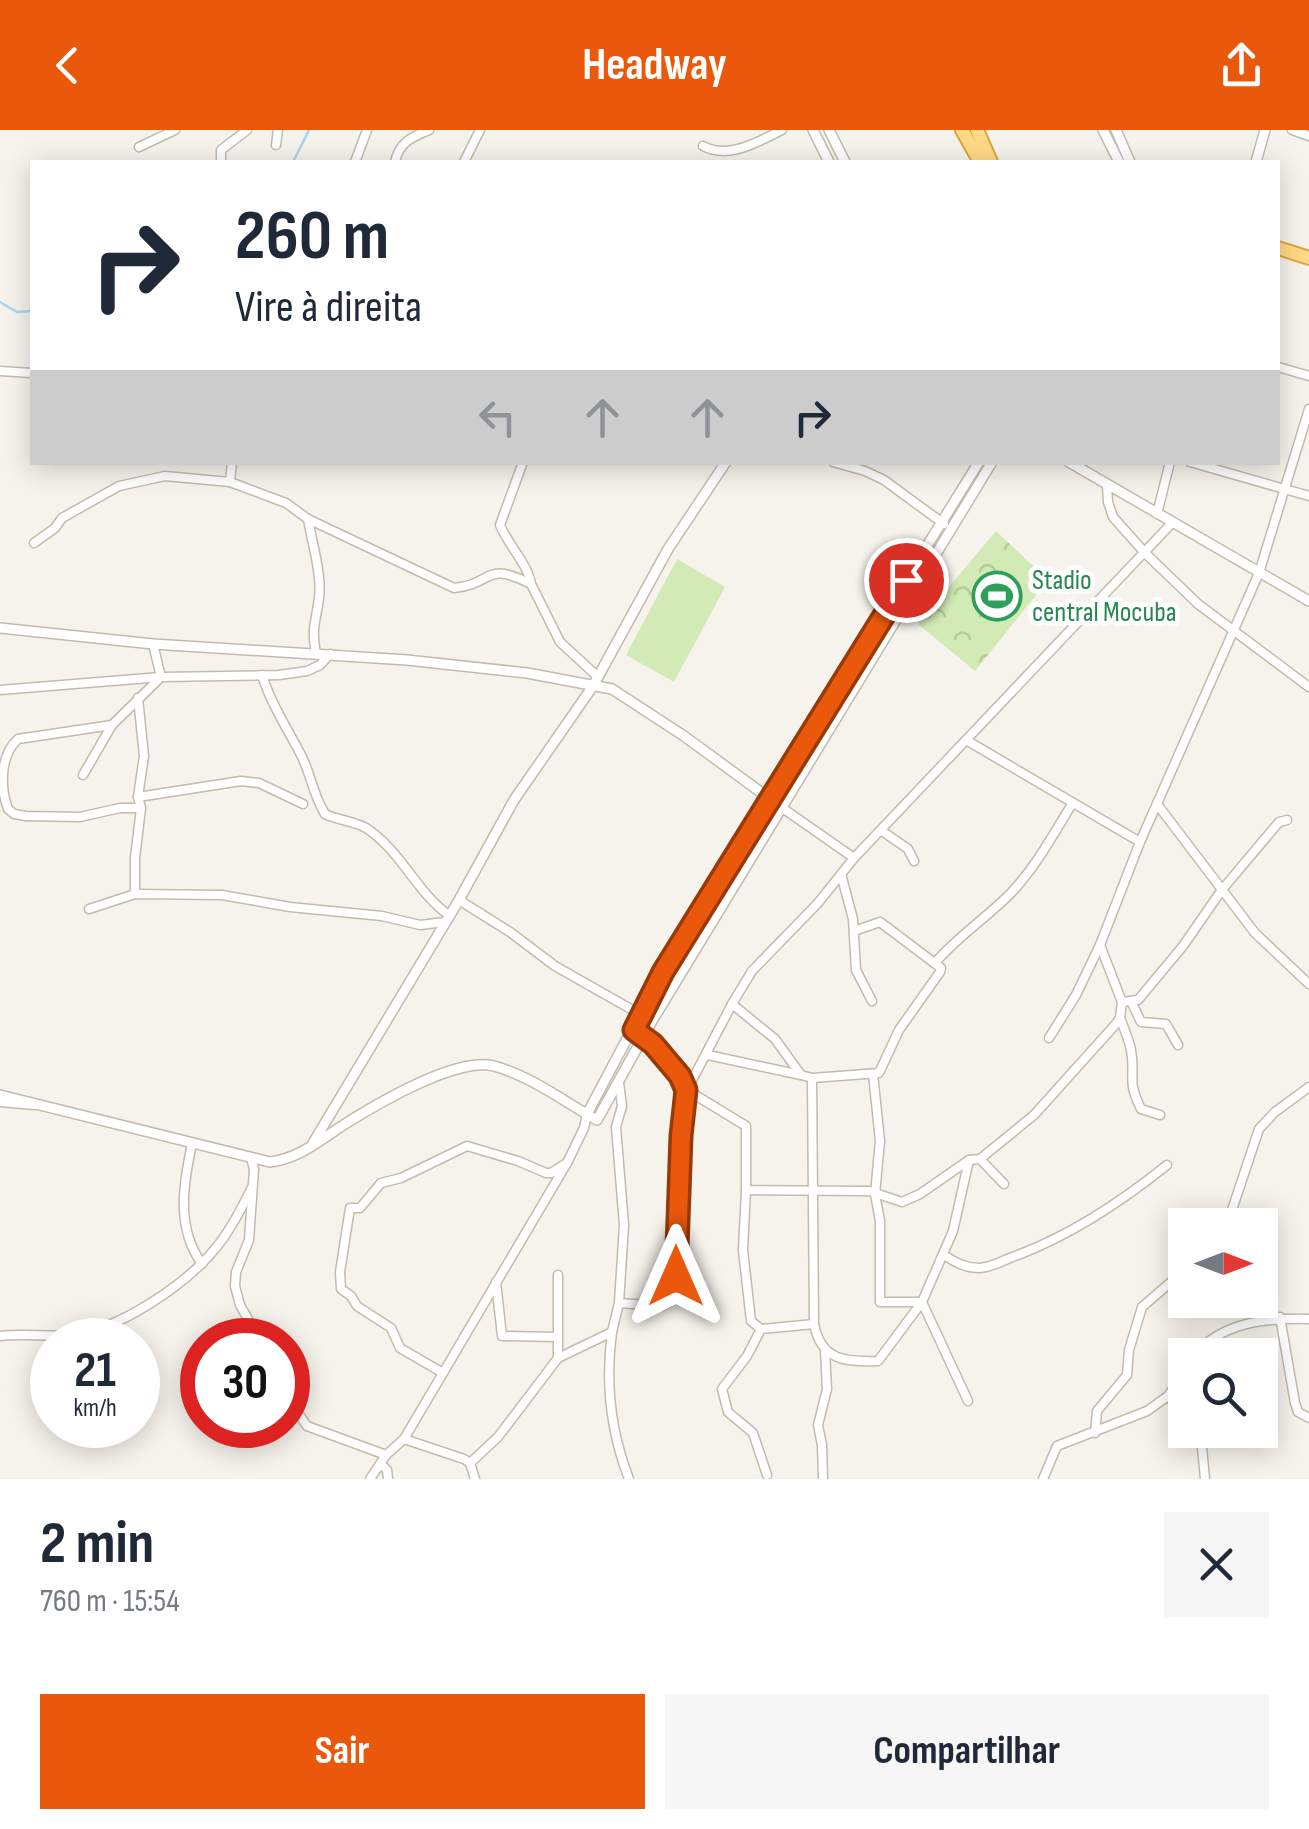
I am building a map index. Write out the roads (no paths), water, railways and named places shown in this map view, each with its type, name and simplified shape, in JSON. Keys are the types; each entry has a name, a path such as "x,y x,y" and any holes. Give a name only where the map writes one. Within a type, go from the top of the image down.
{"highway":[{"path":"962,130 985,160"},
{"path":"977,130 986,160"},
{"path":"1280,249 1309,258"}],"street":[{"path":"139,147 175,130"},
{"path":"221,160 220,150 248,130"},
{"path":"276,145 278,130"},
{"path":"357,160 367,130"},
{"path":"395,160 404,143 429,130"},
{"path":"465,160 480,130"},
{"path":"704,146 715,151 741,148 782,130"},
{"path":"813,130 828,160"},
{"path":"830,130 843,160"},
{"path":"1102,130 1117,160"},
{"path":"1116,130 1129,160"},
{"path":"1256,160 1264,130"},
{"path":"1292,130 1309,136"},
{"path":"1280,367 1309,376"},
{"path":"0,371 30,373"},
{"path":"1049,1038 1100,945 1140,842 1259,572 1309,409"},
{"path":"230,482 232,465"},
{"path":"522,465 500,525 530,575 560,642 595,681"},
{"path":"310,1148 459,900 514,800 595,681 668,549 724,465"},
{"path":"845,465 884,480 952,529"},
{"path":"592,1117 663,972 977,465"},
{"path":"370,1479 404,1438 584,1128 619,1081 990,465"},
{"path":"1074,465 1309,601"},
{"path":"1157,514 1169,465"},
{"path":"1201,465 1309,496"},
{"path":"34,543 62,518 119,486 165,476 230,482 286,503 308,519 454,588 494,572 505,572 531,584"},
{"path":"1108,484 1108,502 1114,517 1145,553 1198,604 1309,687"},
{"path":"308,519 318,579 319,598 312,620 316,653"},
{"path":"619,1303 662,1306 673,1300 686,1090 752,971 1172,523"},
{"path":"0,628 153,644 330,654 595,681 633,701 854,858"},
{"path":"870,638 881,644"},
{"path":"153,644 161,678"},
{"path":"0,690 306,671 320,665 330,654"},
{"path":"262,675 277,713 303,758 325,814 372,832 447,919"},
{"path":"83,775 112,724 161,678"},
{"path":"135,894 141,808 138,797 144,756 138,698"},
{"path":"112,724 18,739 9,746 2,777 3,797 14,814 26,816 80,817 120,808 141,808"},
{"path":"966,740 1140,842"},
{"path":"138,797 240,781 260,782 302,804"},
{"path":"934,963 959,936 1010,894 1043,852 1072,804"},
{"path":"1157,804 1221,891 1275,955 1309,984"},
{"path":"1127,1002 1138,1000 1221,891 1279,822 1287,820"},
{"path":"882,831 908,849 914,861"},
{"path":"841,874 854,931 858,978 872,1001"},
{"path":"89,909 135,894 222,895 290,908 382,916 420,925 447,919"},
{"path":"459,900 555,966 652,1021"},
{"path":"708,1055 812,1078 873,1074 883,1069 899,1030 941,968 880,922 854,931"},
{"path":"1100,945 1141,1022 1166,1024 1178,1046"},
{"path":"663,972 680,976"},
{"path":"746,1190 876,1194 909,1201 975,1160 1034,1115 1120,1018 1127,1002"},
{"path":"732,1004 775,1040 801,1075"},
{"path":"1120,1018 1132,1052 1130,1081 1140,1109 1160,1115"},
{"path":"634,1030 680,1076 686,1090 746,1126 744,1280 751,1321 762,1329 814,1324"},
{"path":"0,1094 270,1162 288,1160 384,1100 471,1066 489,1065 528,1080 592,1117"},
{"path":"873,1074 880,1141 876,1194 880,1220 878,1299 886,1304 922,1302"},
{"path":"812,1078 814,1324 816,1338 825,1350 854,1362 878,1361 922,1302 944,1255 975,1160"},
{"path":"619,1081 622,1106 616,1127 624,1225 608,1384 610,1413 628,1479"},
{"path":"1233,1208 1259,1129 1309,1087"},
{"path":"0,1102 29,1106 38,1103"},
{"path":"192,1144 182,1214 186,1238 202,1264"},
{"path":"443,1372 400,1348 391,1328 357,1306 352,1296 341,1289 350,1208 360,1208 381,1184 467,1146 546,1173 566,1162"},
{"path":"247,1318 235,1286 236,1272 249,1240 254,1169 251,1158"},
{"path":"975,1160 1004,1184"},
{"path":"944,1255 959,1265 988,1267 1043,1246 1104,1213 1167,1165"},
{"path":"0,1336 72,1335 111,1324 151,1302 202,1264 228,1232 252,1189"},
{"path":"558,1275 558,1358"},
{"path":"496,1282 502,1336 557,1336"},
{"path":"1095,1433 1097,1411 1127,1375 1128,1350 1142,1307 1168,1285"},
{"path":"922,1302 968,1402"},
{"path":"1217,1338 1252,1321 1280,1317 1309,1319"},
{"path":"1280,1317 1295,1404 1298,1412 1309,1418"},
{"path":"762,1329 722,1389 728,1412 753,1434 767,1475"},
{"path":"470,1463 498,1437 558,1358 612,1332"},
{"path":"823,1479 818,1425 827,1389 825,1350"},
{"path":"1043,1479 1057,1446 1147,1411 1168,1396"},
{"path":"310,1427 383,1459 388,1479"},
{"path":"404,1438 470,1463 476,1479"},
{"path":"1202,1448 1205,1479"}],"waterway":[{"path":"294,160 309,130"},
{"path":"0,302 17,312 30,311"}],"place":[{"name":"Stadio central Mocuba","path":"997,596"}]}
